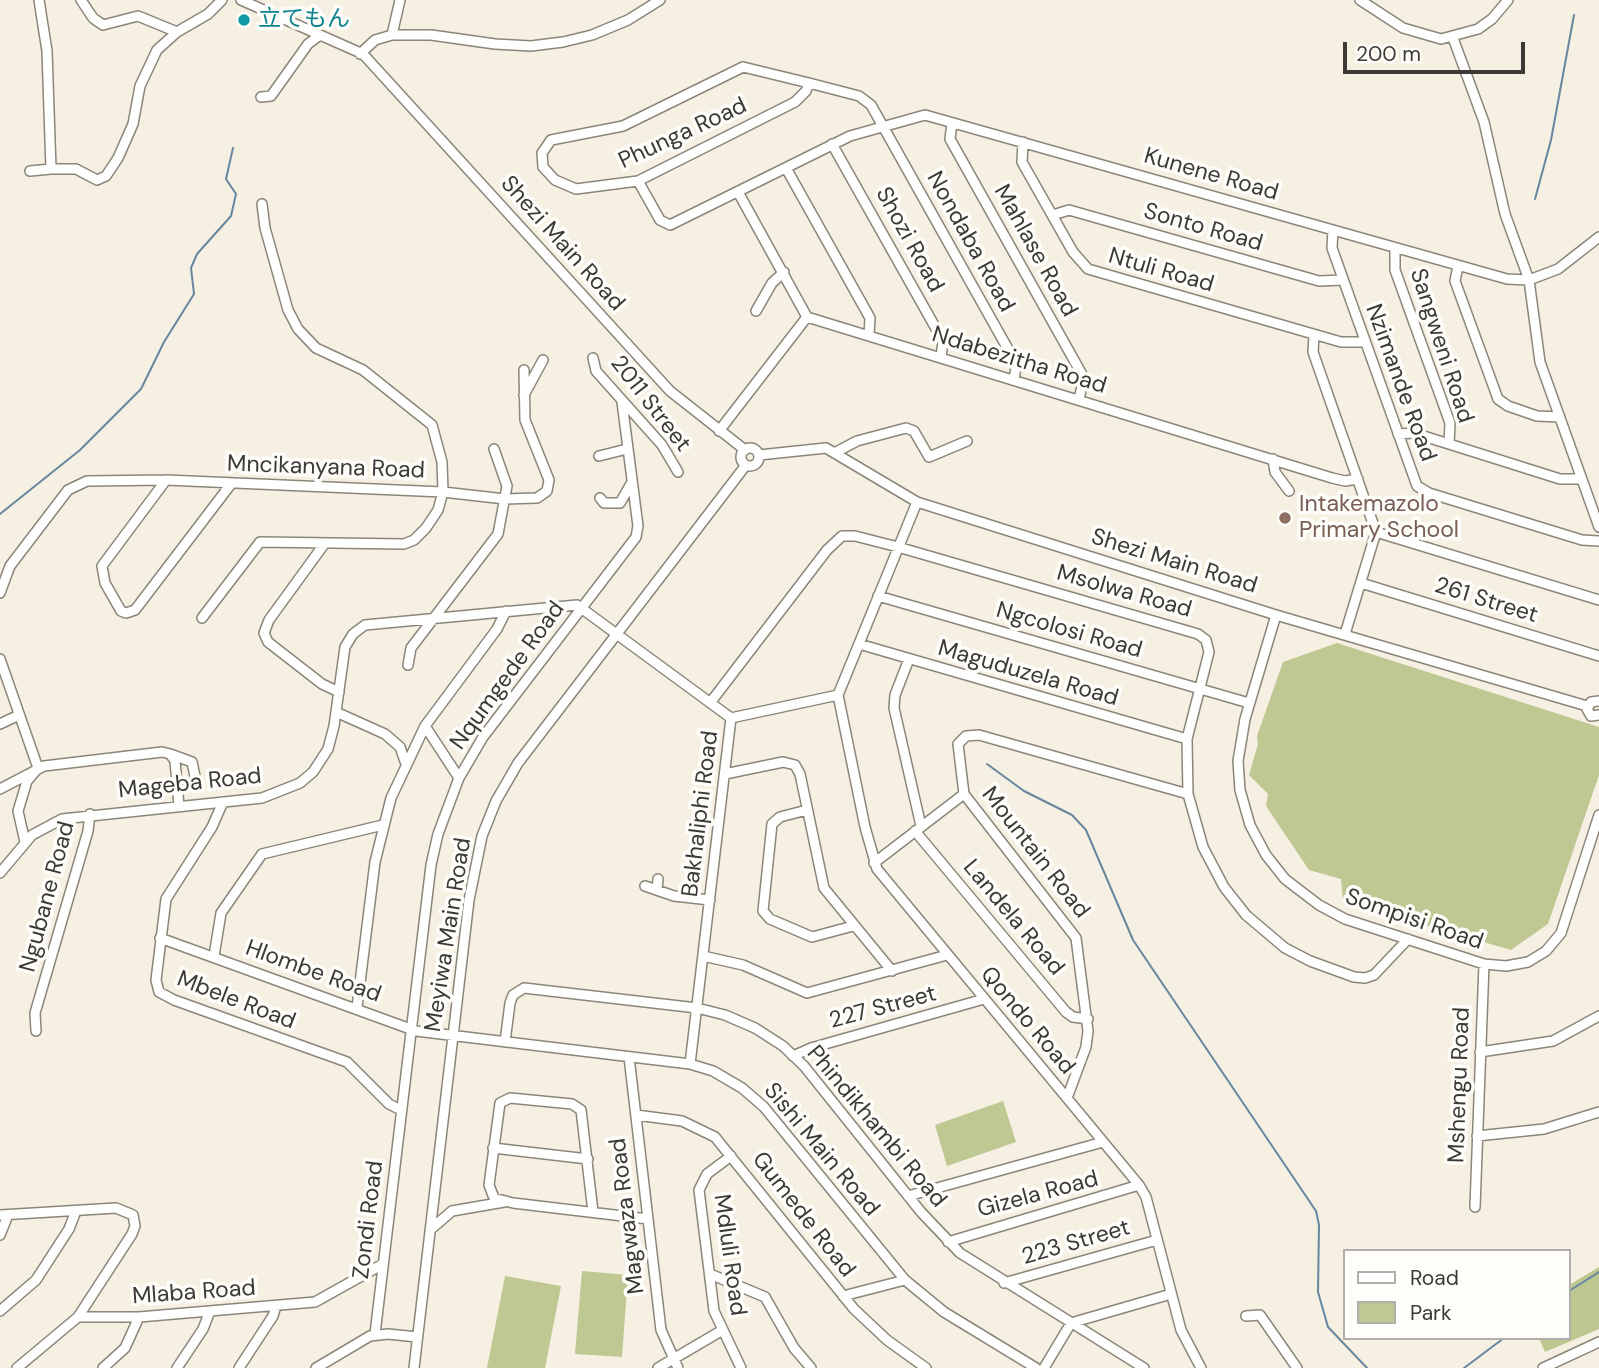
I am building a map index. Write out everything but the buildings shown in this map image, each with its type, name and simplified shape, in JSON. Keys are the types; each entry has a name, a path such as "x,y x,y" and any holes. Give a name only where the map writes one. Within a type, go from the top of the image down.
{"street":[{"path":"39,0 47,51 51,169"},
{"path":"81,0 93,18 103,25 138,16 177,33"},
{"path":"30,171 76,169 97,180 108,173 133,124 146,68 157,50 177,33 201,19 222,0"},
{"path":"242,0 360,54 375,40 392,35 431,35 495,44 563,42 592,35 660,0"},
{"path":"392,35 400,0"},
{"path":"1360,0 1418,35 1453,38 1478,29 1500,12 1508,1"},
{"path":"261,97 271,96 308,44 320,35"},
{"path":"1453,38 1484,122 1503,206 1530,280 1536,346 1599,527"},
{"name":"Shezi Main Road","path":"360,54 670,391 744,450 753,449 759,455"},
{"name":"Phunga Road","path":"749,68 808,83 804,95 795,102 638,181 594,189 565,186 543,167 542,153 551,140 623,126 737,69 749,68"},
{"path":"808,83 867,100 882,126"},
{"name":"Kunene Road","path":"638,181 666,225 832,144 882,126 925,115 1458,266 1507,279 1530,280"},
{"name":"Mahlase Road","path":"951,122 949,135 954,146 1083,378 1079,399"},
{"name":"Nondaba Road","path":"882,126 1013,358 1016,367 1014,380"},
{"name":"Ntuli Road","path":"1023,142 1022,162 1079,262 1088,269 1314,335 1350,344 1365,342"},
{"name":"Shozi Road","path":"832,144 943,341 941,357"},
{"path":"786,168 867,313 871,322 869,335"},
{"path":"719,430 807,317 738,192"},
{"path":"262,204 265,228 288,310 298,329 316,348 363,370 432,425 442,461 443,492 505,499 537,498 550,486 525,420 524,370"},
{"name":"Sonto Road","path":"1052,215 1069,210 1319,281 1343,280"},
{"name":"Nzimande Road","path":"1333,230 1331,243 1343,280 1412,475 1422,489 1582,540 1599,541"},
{"path":"1530,280 1569,262 1599,237"},
{"name":"Sangweni Road","path":"1395,248 1395,270 1450,423 1449,444 1560,479 1582,480"},
{"path":"1458,266 1454,281 1498,398 1508,406 1536,416 1560,417"},
{"path":"755,311 772,283 784,272"},
{"name":"Ndabezitha Road","path":"807,317 1340,480 1358,479"},
{"path":"1314,335 1313,352 1376,532 1345,634"},
{"name":"2011 Street","path":"593,358 596,371 662,445 678,472"},
{"path":"523,396 543,360"},
{"name":"Nqumgede Road","path":"401,1110 431,865 438,834 459,778 483,737 636,537 622,402"},
{"path":"836,452 857,441 906,428 914,431 929,457 967,441"},
{"path":"1398,434 1413,433 1449,444"},
{"name":"Shezi Main Road","path":"759,455 818,447 836,452 879,482 917,502 1276,615 1587,706"},
{"path":"408,665 411,648 498,534 507,486 494,449"},
{"path":"599,456 627,449"},
{"path":"744,450 742,458 746,464"},
{"name":"Shezi Main Road","path":"746,464 757,463 759,455"},
{"path":"1273,459 1275,472 1289,491"},
{"name":"Meyiwa Main Road","path":"414,1368 469,900 482,836 496,801 518,763 746,464"},
{"path":"166,480 102,566 105,583 121,611 126,613 135,610 231,484"},
{"name":"Mncikanyana Road","path":"0,593 10,566 72,486 87,481 166,480 443,492 435,515 419,536 410,542 260,542 202,618"},
{"path":"600,498 604,503 620,503 632,482"},
{"path":"838,695 917,502"},
{"path":"1376,532 1599,600"},
{"name":"Msolwa Road","path":"710,703 837,539 855,536 1202,635 1208,643 1209,652 1187,739 1188,794 1199,836 1217,876 1246,915 1285,948 1310,961 1361,979 1374,975 1408,939"},
{"path":"325,543 269,620 264,633 268,642 321,684 338,692"},
{"name":"261 Street","path":"1361,583 1599,656"},
{"name":"Ngcolosi Road","path":"878,596 1249,703"},
{"name":"Mageba Road","path":"0,873 25,842 50,823 90,814 273,796 300,783 313,772 328,749 345,647 360,628 506,611 572,605 583,607"},
{"path":"583,607 731,718"},
{"path":"357,1007 383,825 406,764 425,726 497,629 506,611"},
{"name":"Sompisi Road","path":"1276,615 1249,703 1238,761 1240,790 1250,825 1266,855 1285,879 1319,905 1345,919 1484,964 1506,966 1528,962 1555,943 1567,919 1599,815"},
{"name":"Maguduzela Road","path":"859,644 1187,739"},
{"path":"0,659 38,768"},
{"name":"Landela Road","path":"909,659 895,695 894,708 918,828 1066,1012 1073,1017 1088,1019"},
{"name":"Bakhaliphi Road","path":"690,1064 731,718 838,695"},
{"name":"Qondo Road","path":"838,695 874,863 880,875 1139,1185 1181,1329 1200,1368"},
{"path":"1599,701 1593,700 1587,706 1589,714 1599,715"},
{"path":"336,712 385,734 399,745 406,764"},
{"path":"0,724 19,715"},
{"path":"425,726 459,778"},
{"name":"Mountain Road","path":"1067,1098 1086,1048 1088,1019 1074,935 964,794 957,748 963,738 973,734 1188,794"},
{"path":"166,753 175,761 180,806"},
{"path":"0,789 38,768 74,760 166,753 192,762 196,781"},
{"path":"725,774 792,762 800,774 824,888 892,971"},
{"path":"25,842 18,811 27,781 38,768"},
{"path":"874,863 964,794"},
{"name":"Mbele Road","path":"223,802 216,820 166,899 156,980 162,995 347,1062 389,1104 401,1110"},
{"path":"807,810 780,817 772,824 763,911 770,919 812,937 853,926"},
{"name":"Ngubane Road","path":"37,1031 35,1013 90,814"},
{"path":"214,956 222,913 261,854 383,825"},
{"path":"657,890 658,879"},
{"path":"645,887 710,900"},
{"name":"Hlombe Road","path":"160,938 357,1007 411,1029 453,1036"},
{"path":"703,956 743,965 802,993 947,955"},
{"name":"Mshengu Road","path":"1475,1208 1484,964"},
{"name":"Phindikhambi Road","path":"505,1042 510,1003 513,995 524,988 697,1008 725,1015 755,1028 793,1056 947,1242 1004,1283 1144,1368"},
{"name":"227 Street","path":"793,1056 811,1048 984,999"},
{"path":"1480,1052 1553,1041 1599,1016"},
{"name":"Sishi Main Road","path":"453,1036 690,1064 726,1078 764,1107 905,1280 953,1317 1036,1368"},
{"name":"Magwaza Road","path":"629,1057 661,1330 676,1364"},
{"path":"593,1212 581,1110 572,1104 505,1099 498,1110 493,1148 489,1190 494,1198 505,1202 648,1219"},
{"name":"Zondi Road","path":"375,1334 401,1110"},
{"path":"1477,1136 1544,1129 1599,1112"},
{"name":"Gumede Road","path":"636,1115 682,1121 715,1138 843,1296 887,1340 926,1368"},
{"path":"908,1196 1103,1142"},
{"path":"493,1148 588,1159"},
{"name":"Mdluli Road","path":"732,1156 707,1174 699,1190 714,1311 721,1331 741,1368"},
{"name":"Gizela Road","path":"947,1242 970,1233 1123,1192 1139,1185"},
{"path":"430,1230 452,1211 505,1202"},
{"path":"0,1235 4,1215 76,1210 123,1209 132,1215 135,1227 78,1317 17,1368"},
{"path":"0,1311 36,1280 69,1229 76,1210"},
{"name":"223 Street","path":"1004,1283 1157,1240"},
{"name":"Mlaba Road","path":"78,1317 139,1317 323,1300 383,1264"},
{"path":"710,1274 765,1297 794,1348 811,1368"},
{"path":"843,1296 905,1280"},
{"path":"1044,1368 1071,1323 1171,1294"},
{"path":"239,1368 273,1316 276,1306"},
{"path":"177,1368 203,1329 210,1311"},
{"path":"1246,1316 1260,1315 1297,1368"},
{"path":"103,1368 125,1348 139,1317"},
{"path":"658,1368 676,1364 721,1331"},
{"path":"320,1367 375,1334 417,1337"},
{"path":"1543,1368 1599,1342"}],"green space":[{"path":"1337,643 1599,727 1599,775 1548,924 1511,950 1343,901 1341,879 1309,870 1266,806 1268,794 1249,775 1258,744 1257,736 1283,662"},
{"path":"1003,1101 1016,1142 947,1166 935,1125"},
{"path":"1599,1267 1599,1329 1545,1352 1540,1340 1571,1340 1571,1284"},
{"path":"582,1271 628,1275 622,1357 575,1354"},
{"path":"505,1276 561,1286 545,1368 487,1368"}],"waterway":[{"path":"1535,199 1551,140 1574,15"},
{"path":"0,514 80,450 141,389 164,342 194,294 191,268 197,254 231,216 236,194 226,179 233,148"},
{"path":"987,764 1024,791 1072,815 1086,830 1133,940 1316,1211 1319,1225 1318,1292 1328,1327 1367,1368"},
{"path":"1571,1290 1599,1272"},
{"path":"1464,1368 1501,1340"}],"place":[{"name":"立てもん","path":"244,20"},
{"name":"Intakemazolo Primary School","path":"1285,518"}]}
